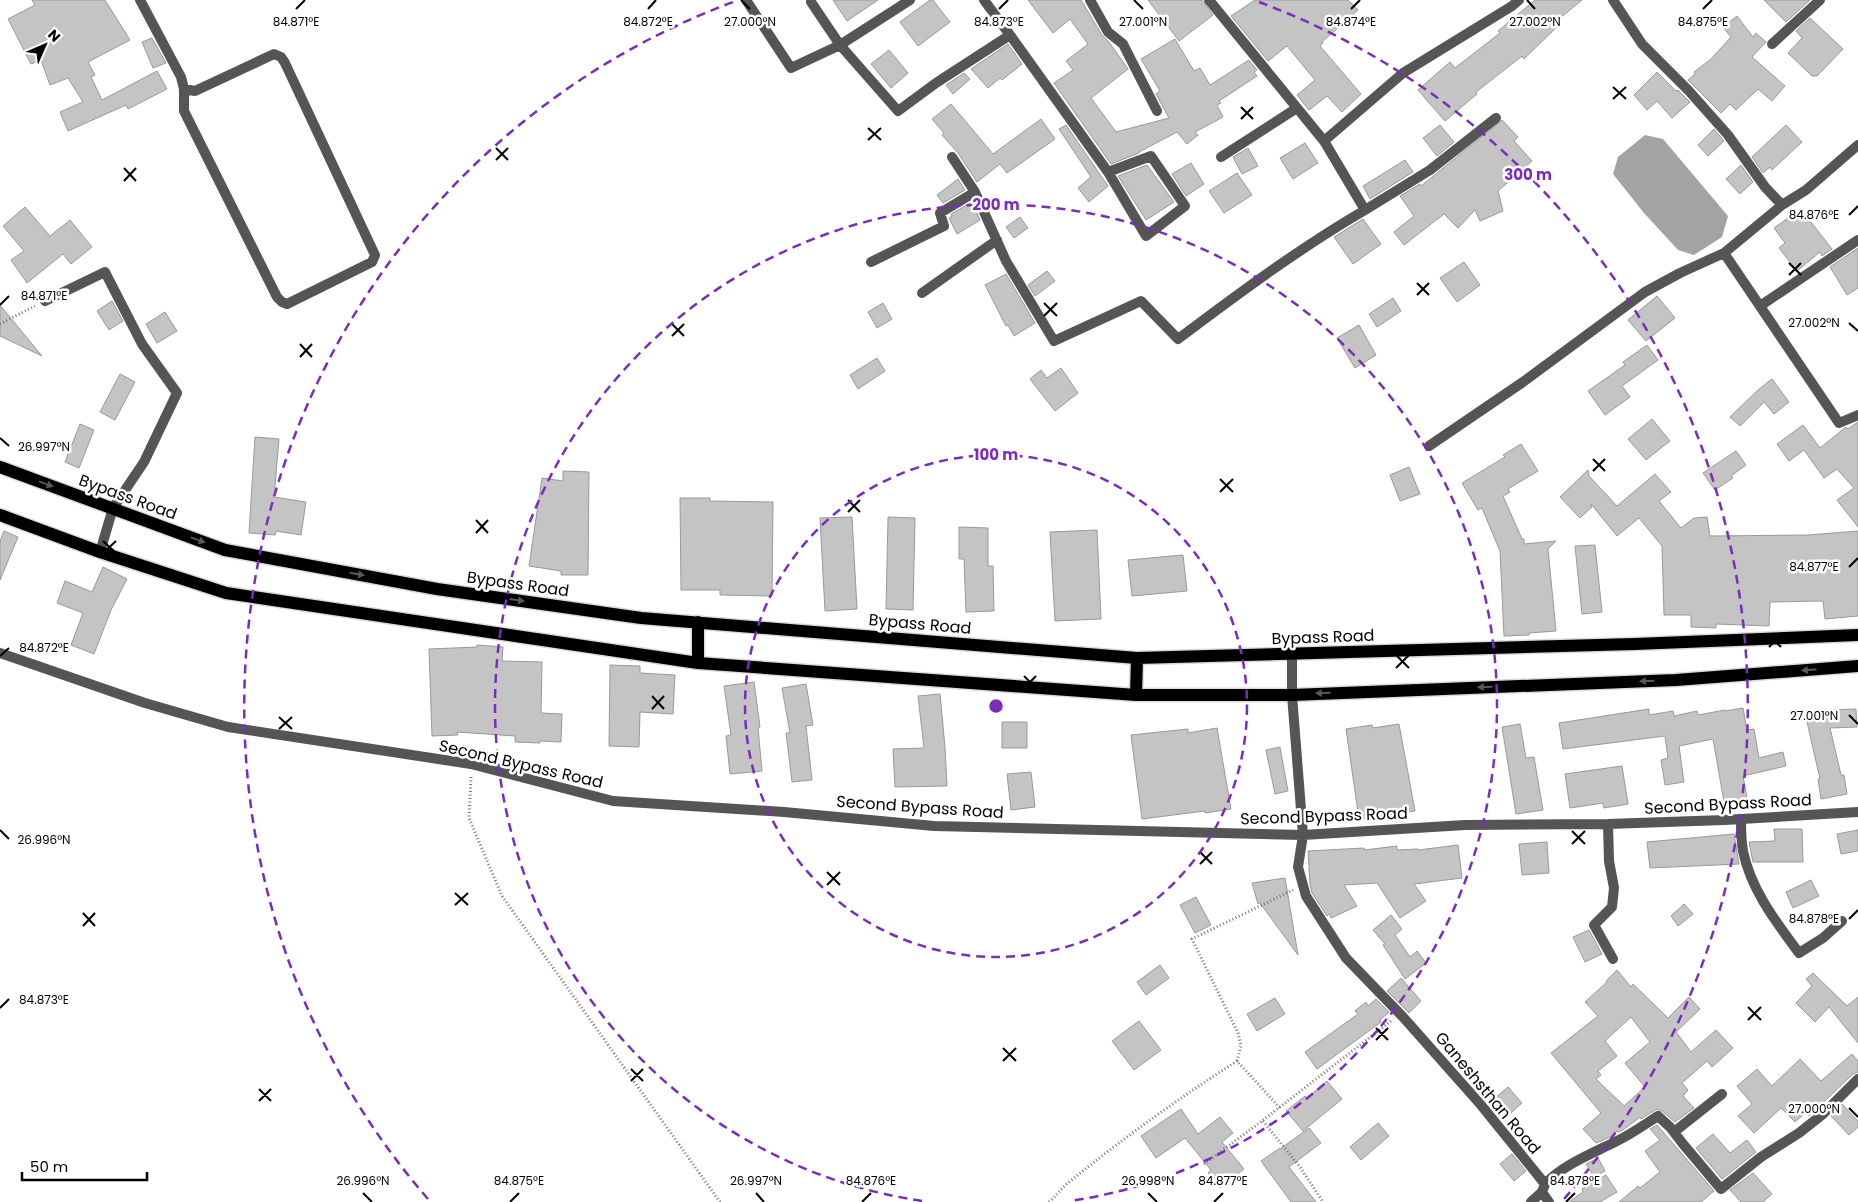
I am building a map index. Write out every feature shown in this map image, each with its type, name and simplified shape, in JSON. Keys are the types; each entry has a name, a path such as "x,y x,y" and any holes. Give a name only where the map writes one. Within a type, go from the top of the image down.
{"main road":[{"name":"Bypass Road","path":"0,467 225,550 437,589 641,618 1137,658 1858,635"},
{"path":"0,515 100,552 226,593 698,663 1136,695 1292,695 1676,680 1858,666"},
{"path":"698,622 698,663"},
{"path":"1136,695 1137,658"}],"street":[{"path":"140,0 181,77 184,89 184,111 277,297 282,302 288,304 372,262 375,255 281,57 274,54 195,91 184,89"},
{"path":"746,0 791,68 840,45 910,0"},
{"path":"984,0 1108,172 1146,236 1184,206 1150,156 1108,172"},
{"path":"1090,0 1108,32 1123,44 1157,111"},
{"path":"1209,0 1324,141 1365,210"},
{"path":"1324,141 1403,73 1519,0"},
{"path":"1613,0 1642,44 1689,91 1728,135 1765,187 1782,205"},
{"path":"1772,44 1820,0"},
{"path":"811,2 840,45 898,111 936,83 1010,34"},
{"path":"1221,157 1297,108"},
{"path":"952,156 975,192 1006,261 1054,341 1141,301 1178,339 1246,288 1334,228 1430,170 1496,118"},
{"path":"1429,446 1523,382 1645,292 1680,273 1724,253 1782,205 1806,190 1858,145"},
{"path":"870,262 944,226 940,213 975,192"},
{"path":"922,293 997,240"},
{"path":"1760,306 1858,240"},
{"path":"1724,253 1839,423 1858,415"},
{"path":"45,302 105,272 142,344 177,393 144,462 113,508 100,552"},
{"name":"Second Bypass Road","path":"0,653 145,703 228,727 471,764 613,800 784,812 934,826 1303,835 1464,825 1608,824 1858,812"},
{"name":"Ganeshsthan Road","path":"1292,654 1292,695 1303,835 1298,867 1306,896 1346,958 1400,1014 1482,1105 1544,1188 1549,1202"},
{"path":"1740,819 1743,850 1758,892 1799,953 1823,938 1842,921"},
{"path":"1608,824 1609,861 1614,888 1612,907 1594,925 1613,959"},
{"path":"1531,1202 1552,1176 1617,1141 1658,1116 1674,1132 1721,1189 1761,1157 1799,1133 1823,1114 1858,1079"},
{"path":"1674,1132 1722,1094"}],"path":[{"path":"0,324 45,302"},
{"path":"471,764 469,818 502,896 720,1202"},
{"path":"1049,1202 1066,1184 1126,1139 1200,1085 1237,1061 1241,1046 1238,1033 1192,939 1303,886"},
{"path":"1204,1164 1280,1108 1400,1014"},
{"path":"1237,1061 1280,1108"},
{"path":"1263,1121 1300,1167 1323,1202"}],"shaded area":[{"path":"1645,135 1663,139 1728,216 1722,237 1694,255 1678,250 1644,213 1613,174 1618,157"}],"building":[{"path":"32,0 105,0 130,40 88,62 95,75 91,77 102,100 157,71 167,89 128,109 126,105 68,131 60,112 83,102 68,78 50,85 41,60 31,64 8,19 35,5"},
{"path":"833,0 878,0 847,21"},
{"path":"930,0 933,0 950,22 918,46 900,22"},
{"path":"1028,0 1081,0 1102,35 1128,69 1091,98 1116,132 1169,118 1156,94 1160,91 1141,59 1175,39 1194,71 1200,68 1210,85 1249,60 1257,70 1254,72 1257,76 1219,101 1221,103 1217,105 1223,117 1195,132 1198,135 1187,144 1177,132 1139,153 1111,164 1054,83 1073,70 1066,61 1088,44 1070,19 1053,33"},
{"path":"1148,0 1202,0 1213,15 1179,41"},
{"path":"1255,0 1348,0 1358,10 1322,42 1320,46 1361,94 1342,112 1327,96 1309,110 1297,95 1315,80 1287,46 1268,61 1231,16"},
{"path":"1535,0 1582,0 1559,19 1562,22 1524,59 1522,56 1476,92 1477,94 1445,121 1418,90 1450,62 1455,68 1500,33 1498,31"},
{"path":"1764,0 1810,0 1786,22"},
{"path":"1737,16 1753,37 1756,33 1766,42 1752,57 1785,86 1772,101 1758,89 1736,110 1730,104 1721,113 1688,80 1731,37 1723,27"},
{"path":"1810,18 1843,49 1817,76 1812,76 1788,53 1802,38 1796,31"},
{"path":"152,38 166,63 153,68 142,42"},
{"path":"1008,44 1022,64 1002,80 1000,78 988,88 971,69"},
{"path":"889,50 908,73 891,88 871,64"},
{"path":"1657,72 1690,102 1672,118 1657,101 1647,110 1634,95"},
{"path":"964,73 970,79 953,94 946,85"},
{"path":"951,104 993,154 1041,119 1055,139 1007,173 1000,164 977,182 958,153 942,135 944,133 932,119"},
{"path":"1502,120 1518,137 1514,141 1532,161 1498,191 1503,211 1480,221 1475,210 1458,228 1444,214 1404,245 1394,232 1414,216 1400,196 1420,184 1421,186"},
{"path":"1066,125 1108,186 1089,202 1078,188 1091,177 1059,129"},
{"path":"1440,125 1454,142 1437,156 1423,138"},
{"path":"1786,125 1802,142 1772,170 1770,167 1763,173 1752,157"},
{"path":"1714,129 1724,141 1708,156 1698,145"},
{"path":"1305,143 1318,163 1293,179 1280,158"},
{"path":"1248,148 1258,166 1242,174 1233,157"},
{"path":"1405,160 1413,172 1370,199 1363,186"},
{"path":"1191,163 1204,184 1186,196 1172,174"},
{"path":"1147,165 1174,202 1146,220 1118,176"},
{"path":"1741,165 1753,182 1740,194 1726,179"},
{"path":"1237,173 1252,195 1224,213 1209,191"},
{"path":"958,179 965,190 943,203 937,195"},
{"path":"972,202 980,220 957,234 949,218 952,216 951,214"},
{"path":"25,207 50,236 70,220 92,247 71,264 63,254 27,283 11,260 24,251 3,226"},
{"path":"1803,212 1832,249 1822,256 1820,252 1797,271 1779,248 1785,243 1774,228 1795,214 1796,216"},
{"path":"1020,217 1028,228 1014,238 1006,227"},
{"path":"1363,219 1381,244 1353,264 1334,237"},
{"path":"1858,248 1858,288 1847,295 1830,267"},
{"path":"1464,262 1480,285 1457,302 1440,278"},
{"path":"1047,271 1055,281 1035,296 1028,285"},
{"path":"1006,274 1035,323 1014,336 1008,325 1006,326 985,285"},
{"path":"1657,296 1675,318 1646,341 1628,320"},
{"path":"1393,298 1401,311 1377,327 1369,314"},
{"path":"112,301 123,321 109,330 97,311"},
{"path":"883,303 892,319 877,328 868,312"},
{"path":"0,305 42,356 0,336"},
{"path":"165,312 177,331 157,343 146,324"},
{"path":"1359,325 1376,355 1355,368 1337,338"},
{"path":"1647,345 1658,360 1622,386 1630,397 1605,415 1588,391 1625,365 1623,362"},
{"path":"877,358 885,371 858,389 850,375"},
{"path":"1061,368 1078,393 1055,411 1030,379 1041,370 1047,378"},
{"path":"120,374 135,382 115,420 100,412"},
{"path":"1772,379 1789,402 1774,414 1764,402 1740,426 1730,417"},
{"path":"1652,419 1670,441 1646,460 1628,439"},
{"path":"1858,422 1858,527 1837,500 1854,488 1837,469 1824,478 1804,450 1789,461 1777,444 1803,425 1820,448 1846,427 1848,429"},
{"path":"80,424 94,430 79,468 65,462"},
{"path":"255,437 279,439 274,497 306,502 301,535 276,531 275,535 249,533"},
{"path":"1521,444 1538,471 1508,489 1510,492 1503,496 1522,539 1524,539 1524,544 1556,541 1548,549 1556,631 1504,636 1500,551 1482,508 1478,510 1462,483 1505,457 1503,455"},
{"path":"1736,451 1746,465 1731,476 1733,478 1715,490 1703,473"},
{"path":"1409,467 1420,494 1400,501 1390,475"},
{"path":"1588,470 1589,476 1617,506 1655,474 1671,492 1659,501 1681,528 1694,518 1707,517 1710,536 1808,535 1858,531 1858,616 1825,619 1823,601 1770,602 1769,626 1716,624 1716,628 1691,627 1691,615 1664,615 1662,546 1639,518 1617,536 1591,504 1592,507 1580,518 1560,497"},
{"path":"563,471 589,472 588,575 561,575 561,571 529,566 542,478 563,481"},
{"path":"680,498 710,498 710,501 773,502 772,596 720,595 720,590 681,590"},
{"path":"852,517 857,609 825,611 820,518"},
{"path":"888,517 915,518 913,610 886,609"},
{"path":"959,527 988,528 988,566 993,566 994,611 966,612 964,559 959,559"},
{"path":"1097,530 1101,619 1055,621 1050,532"},
{"path":"4,531 18,537 0,580 0,541"},
{"path":"1595,545 1602,612 1582,614 1575,546"},
{"path":"1183,555 1187,591 1132,596 1128,560"},
{"path":"103,567 127,579 111,610 94,654 71,645 83,613 57,603 65,581 92,592"},
{"path":"477,645 503,647 502,661 542,662 541,713 562,714 561,742 515,742 515,736 457,732 458,735 432,736 429,649 477,647"},
{"path":"610,665 640,666 640,673 675,675 673,714 640,712 639,747 609,746"},
{"path":"754,682 760,727 758,728 762,771 730,774 726,736 731,735 724,686"},
{"path":"806,684 813,725 806,726 812,780 792,782 786,733 790,733 782,688"},
{"path":"940,694 947,786 895,787 893,749 924,748 918,696"},
{"path":"1743,708 1747,730 1754,729 1759,758 1783,752 1786,766 1743,776 1747,798 1724,802 1713,739 1679,746 1684,782 1665,785 1661,760 1668,758 1665,736 1563,749 1559,723 1649,709 1649,715 1673,711 1674,716 1697,711 1698,715"},
{"path":"1826,709 1856,709 1857,727 1830,728 1841,775 1844,775 1847,794 1821,799 1818,779 1820,779 1805,713"},
{"path":"1002,722 1027,722 1027,748 1002,748"},
{"path":"1399,724 1415,811 1359,819 1346,729 1372,725 1373,728"},
{"path":"1520,724 1526,758 1534,757 1543,810 1516,814 1502,727"},
{"path":"1217,728 1231,809 1142,819 1131,735 1188,729 1188,733"},
{"path":"1280,747 1288,791 1275,794 1266,750"},
{"path":"1622,766 1628,804 1604,808 1603,803 1570,808 1565,774"},
{"path":"1031,772 1035,807 1011,810 1007,774"},
{"path":"1774,829 1802,829 1803,862 1753,862 1749,842 1775,841"},
{"path":"1858,830 1858,851 1841,854 1837,834"},
{"path":"1734,834 1739,864 1650,868 1647,842"},
{"path":"1547,842 1549,873 1522,875 1519,844"},
{"path":"1458,845 1462,878 1414,884 1426,901 1400,918 1377,883 1344,885 1357,906 1331,918 1329,914 1327,916 1312,893 1308,851 1364,848 1364,850 1397,846 1397,850 1418,850"},
{"path":"1285,878 1298,955 1260,903 1258,904 1252,883"},
{"path":"1811,880 1819,896 1793,908 1786,892"},
{"path":"1196,897 1211,925 1195,933 1180,905"},
{"path":"1684,904 1693,914 1678,926 1671,916"},
{"path":"1391,915 1402,929 1395,935 1410,957 1417,951 1426,963 1405,979 1383,945 1385,944 1373,930"},
{"path":"1589,930 1602,954 1585,962 1573,937"},
{"path":"1160,965 1169,978 1146,995 1137,982"},
{"path":"1617,970 1631,987 1633,984 1668,1018 1689,997 1700,1009 1676,1032 1691,1052 1716,1030 1733,1048 1712,1067 1707,1061 1682,1083 1688,1090 1683,1096 1694,1108 1675,1122 1657,1109 1641,1119 1640,1117 1623,1130 1617,1131 1610,1137 1596,1143 1583,1129 1601,1113 1551,1053 1598,1016 1585,1002","holes":["1631,1017 1650,1042 1625,1063 1645,1087 1624,1106 1596,1079 1601,1075 1598,1071 1617,1056 1605,1041"]},
{"path":"1813,973 1847,1006 1858,997 1858,1043 1829,1007 1815,1022 1796,1003 1812,986 1806,979"},
{"path":"1401,978 1421,1001 1409,1013 1387,991"},
{"path":"1275,998 1285,1014 1257,1031 1247,1014"},
{"path":"1376,999 1389,1012 1380,1020 1381,1022 1317,1069 1305,1052 1358,1014 1355,1011 1366,1002 1368,1006"},
{"path":"1139,1021 1161,1050 1134,1070 1112,1041"},
{"path":"1852,1054 1858,1061 1858,1072 1853,1074 1809,1116 1806,1112 1795,1122 1781,1108 1754,1133 1738,1116 1752,1104 1737,1086 1757,1069 1772,1086 1800,1059 1821,1081"},
{"path":"1327,1081 1342,1099 1303,1131 1286,1111 1305,1096 1307,1098"},
{"path":"1508,1087 1522,1103 1503,1120 1489,1103"},
{"path":"1842,1104 1858,1121 1858,1127 1849,1135 1831,1116"},
{"path":"1181,1109 1198,1134 1220,1117 1233,1133 1222,1142 1244,1169 1220,1188 1208,1173 1211,1170 1185,1138 1156,1158 1141,1136"},
{"path":"1378,1123 1389,1136 1361,1160 1350,1147"},
{"path":"1657,1125 1714,1191 1701,1202 1619,1202 1638,1186 1640,1188 1660,1172 1645,1151 1660,1140 1650,1129"},
{"path":"1309,1128 1321,1143 1289,1167 1316,1202 1291,1202 1261,1161"},
{"path":"1713,1134 1730,1153 1747,1140 1756,1152 1722,1179 1696,1148"},
{"path":"1512,1154 1526,1171 1514,1181 1500,1164"},
{"path":"1598,1158 1605,1171 1594,1177 1586,1164"},
{"path":"1753,1173 1772,1194 1763,1202 1741,1202 1730,1190"},
{"path":"1606,1175 1617,1192 1600,1202 1569,1202 1583,1192 1582,1189"}]}
